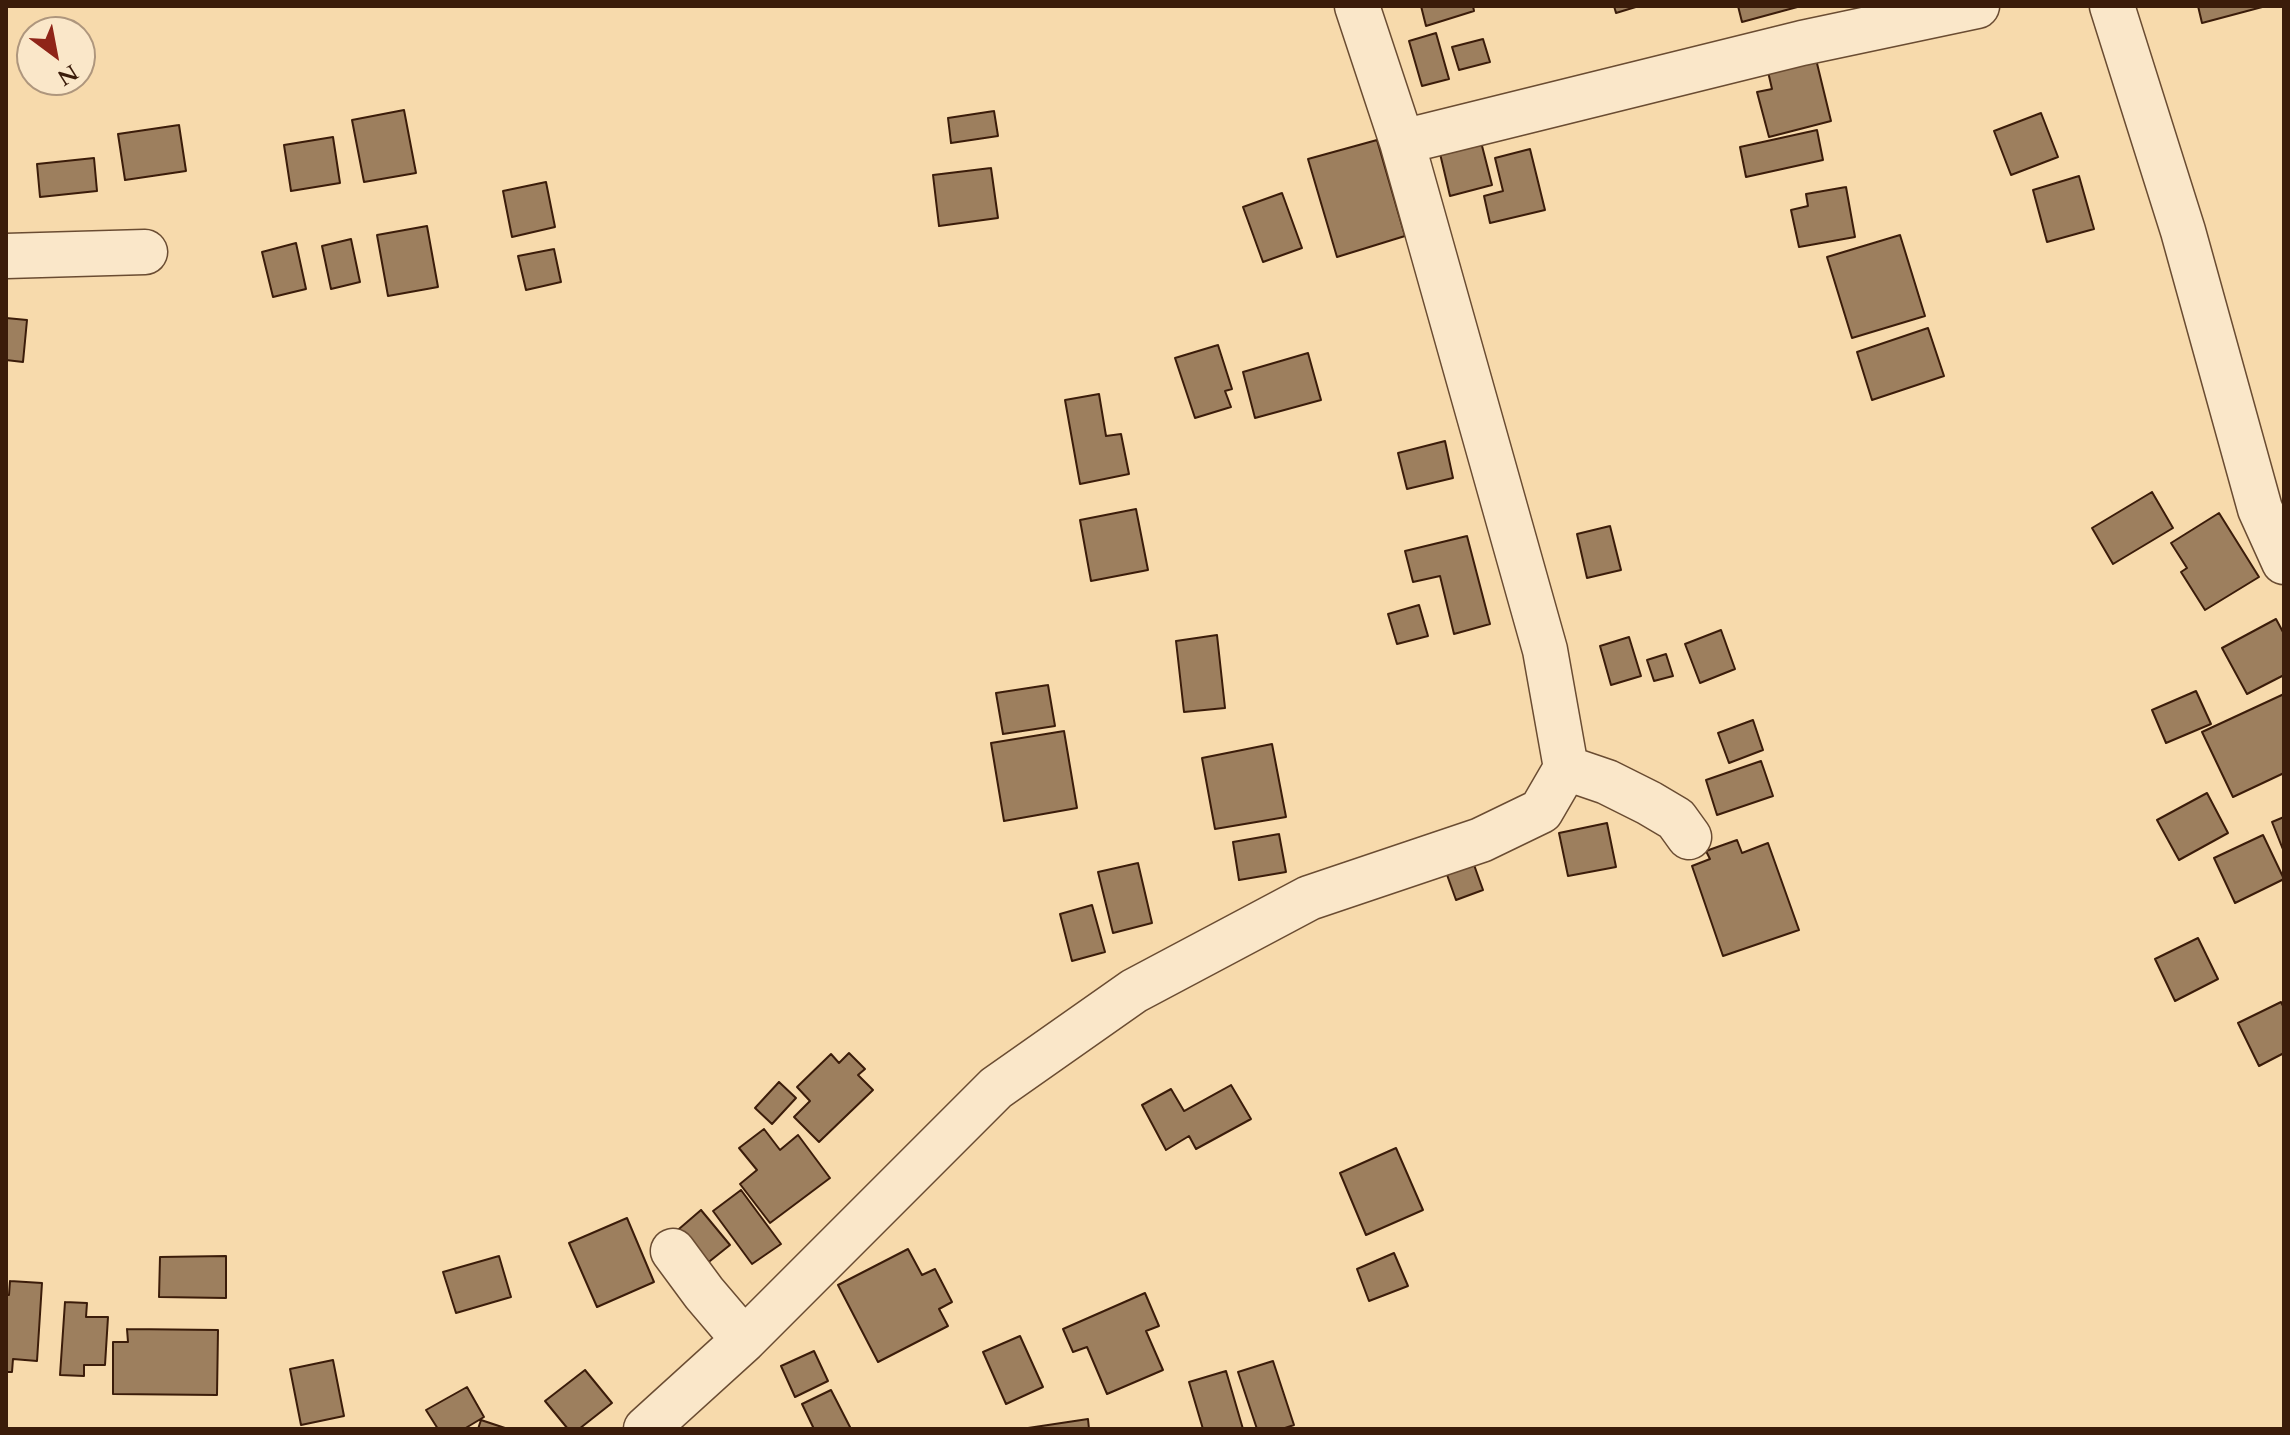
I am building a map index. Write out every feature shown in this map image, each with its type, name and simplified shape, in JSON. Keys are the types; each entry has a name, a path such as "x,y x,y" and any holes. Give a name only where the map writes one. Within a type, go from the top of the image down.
{"street":[{"path":"646,1429 744,1340 996,1088 1134,991 1309,898 1481,840 1541,811 1566,768 1545,650 1402,142 1357,6"},
{"path":"1402,142 1802,43 1977,6"},
{"path":"2112,6 2183,231 2260,509 2284,562"},
{"path":"6,256 145,252"},
{"path":"1566,768 1607,782 1649,803 1676,819 1689,837"},
{"path":"673,1251 744,1340"}],"building":[{"path":"1421,6 1473,6 1474,11 1426,26"},
{"path":"1614,6 1639,6 1616,13"},
{"path":"1738,6 1801,6 1742,22"},
{"path":"2198,6 2266,6 2202,23"},
{"path":"1436,33 1449,79 1422,86 1409,41"},
{"path":"1483,39 1490,62 1459,70 1452,47"},
{"path":"1814,51 1831,121 1769,137 1757,92 1772,89 1766,63"},
{"path":"404,110 416,173 364,182 352,120"},
{"path":"994,111 998,136 951,143 948,118"},
{"path":"2041,113 2058,157 2011,175 1994,131"},
{"path":"179,125 186,171 125,180 118,134"},
{"path":"1817,130 1823,160 1746,177 1740,147"},
{"path":"1479,134 1492,185 1450,196 1438,145"},
{"path":"333,137 340,183 291,191 284,145"},
{"path":"1377,140 1405,236 1337,257 1308,159"},
{"path":"1530,149 1545,210 1490,223 1484,196 1503,191 1495,158"},
{"path":"94,158 97,191 40,197 37,164"},
{"path":"991,168 998,218 939,226 933,175"},
{"path":"2079,176 2094,229 2047,242 2033,190"},
{"path":"546,182 555,227 512,237 503,191"},
{"path":"1846,187 1855,237 1799,247 1791,210 1808,206 1806,194"},
{"path":"1282,193 1302,248 1263,262 1243,207"},
{"path":"427,226 438,287 388,296 377,235"},
{"path":"1900,235 1925,316 1852,338 1827,257"},
{"path":"351,239 360,282 331,289 322,246"},
{"path":"296,243 306,289 273,297 262,252"},
{"path":"554,249 561,282 526,290 518,256"},
{"path":"6,318 27,320 23,362 6,360"},
{"path":"1928,328 1944,376 1872,400 1857,352"},
{"path":"1218,345 1232,389 1225,391 1231,407 1195,418 1175,358"},
{"path":"1308,353 1321,400 1255,418 1243,372"},
{"path":"1099,394 1106,436 1121,434 1129,474 1080,484 1065,400"},
{"path":"1445,441 1453,478 1407,489 1398,453"},
{"path":"2152,492 2173,528 2113,564 2092,528"},
{"path":"1136,509 1148,570 1091,581 1080,520"},
{"path":"2219,513 2259,577 2205,610 2181,572 2187,568 2171,543"},
{"path":"1610,526 1621,570 1587,578 1577,534"},
{"path":"1467,536 1490,624 1454,634 1440,576 1413,582 1405,551"},
{"path":"1419,605 1428,636 1397,644 1388,614"},
{"path":"2276,619 2284,634 2284,675 2247,694 2222,648"},
{"path":"1721,630 1735,669 1700,683 1685,644"},
{"path":"1217,635 1225,708 1184,712 1176,641"},
{"path":"1629,637 1641,676 1611,685 1600,646"},
{"path":"1666,654 1673,676 1654,681 1647,660"},
{"path":"1048,685 1055,726 1003,734 996,693"},
{"path":"2196,691 2211,724 2166,743 2152,710"},
{"path":"2284,694 2284,773 2233,797 2202,732"},
{"path":"1753,720 1763,750 1729,763 1718,733"},
{"path":"1064,731 1077,808 1004,821 991,743"},
{"path":"1272,744 1286,817 1215,829 1202,758"},
{"path":"1761,761 1773,796 1717,815 1706,780"},
{"path":"2207,793 2228,833 2179,860 2157,820"},
{"path":"2284,817 2284,852 2272,822"},
{"path":"1607,823 1616,867 1568,876 1559,833"},
{"path":"1279,834 1286,872 1239,880 1233,842"},
{"path":"2263,835 2284,879 2235,903 2214,858"},
{"path":"1737,840 1742,853 1768,843 1799,930 1723,956 1692,866 1710,859 1706,851"},
{"path":"1473,862 1483,890 1456,900 1446,872"},
{"path":"1138,863 1152,923 1113,933 1098,872"},
{"path":"1092,905 1105,952 1072,961 1060,914"},
{"path":"2198,938 2218,979 2175,1001 2155,959"},
{"path":"2281,1002 2284,1008 2284,1053 2259,1066 2238,1023"},
{"path":"849,1053 865,1069 858,1075 873,1090 819,1142 794,1117 810,1101 797,1087 831,1054 839,1063"},
{"path":"779,1082 796,1098 772,1124 755,1108"},
{"path":"1231,1085 1251,1119 1196,1149 1189,1136 1166,1150 1142,1105 1171,1089 1184,1111"},
{"path":"764,1129 780,1150 798,1135 830,1178 770,1223 740,1184 757,1170 739,1148"},
{"path":"1396,1148 1423,1210 1366,1235 1340,1173"},
{"path":"741,1190 781,1244 752,1264 713,1211"},
{"path":"701,1210 730,1245 700,1269 672,1235"},
{"path":"627,1218 654,1282 597,1307 569,1243"},
{"path":"908,1249 922,1275 935,1269 952,1302 939,1309 948,1326 878,1362 838,1285"},
{"path":"1394,1253 1408,1286 1369,1301 1357,1269"},
{"path":"226,1256 226,1298 159,1297 160,1257"},
{"path":"499,1256 511,1297 456,1313 443,1272"},
{"path":"10,1281 42,1283 37,1361 13,1359 12,1372 6,1372 6,1295 9,1295"},
{"path":"1145,1293 1159,1326 1146,1331 1163,1370 1107,1394 1087,1347 1073,1352 1063,1329"},
{"path":"65,1302 87,1303 86,1317 108,1317 105,1365 84,1365 84,1376 60,1375"},
{"path":"127,1329 218,1330 217,1395 113,1394 113,1342 128,1342"},
{"path":"1020,1336 1043,1387 1006,1404 983,1352"},
{"path":"814,1351 828,1381 795,1397 781,1366"},
{"path":"333,1360 344,1416 301,1425 290,1369"},
{"path":"1273,1361 1294,1425 1282,1429 1257,1429 1238,1372"},
{"path":"585,1370 612,1403 579,1429 568,1429 545,1401"},
{"path":"1226,1371 1243,1429 1203,1429 1189,1382"},
{"path":"467,1387 484,1417 464,1429 438,1429 426,1410"},
{"path":"831,1390 851,1429 814,1429 802,1404"},
{"path":"1088,1419 1089,1429 1028,1429 1028,1428"},
{"path":"481,1420 508,1429 478,1429"}]}
